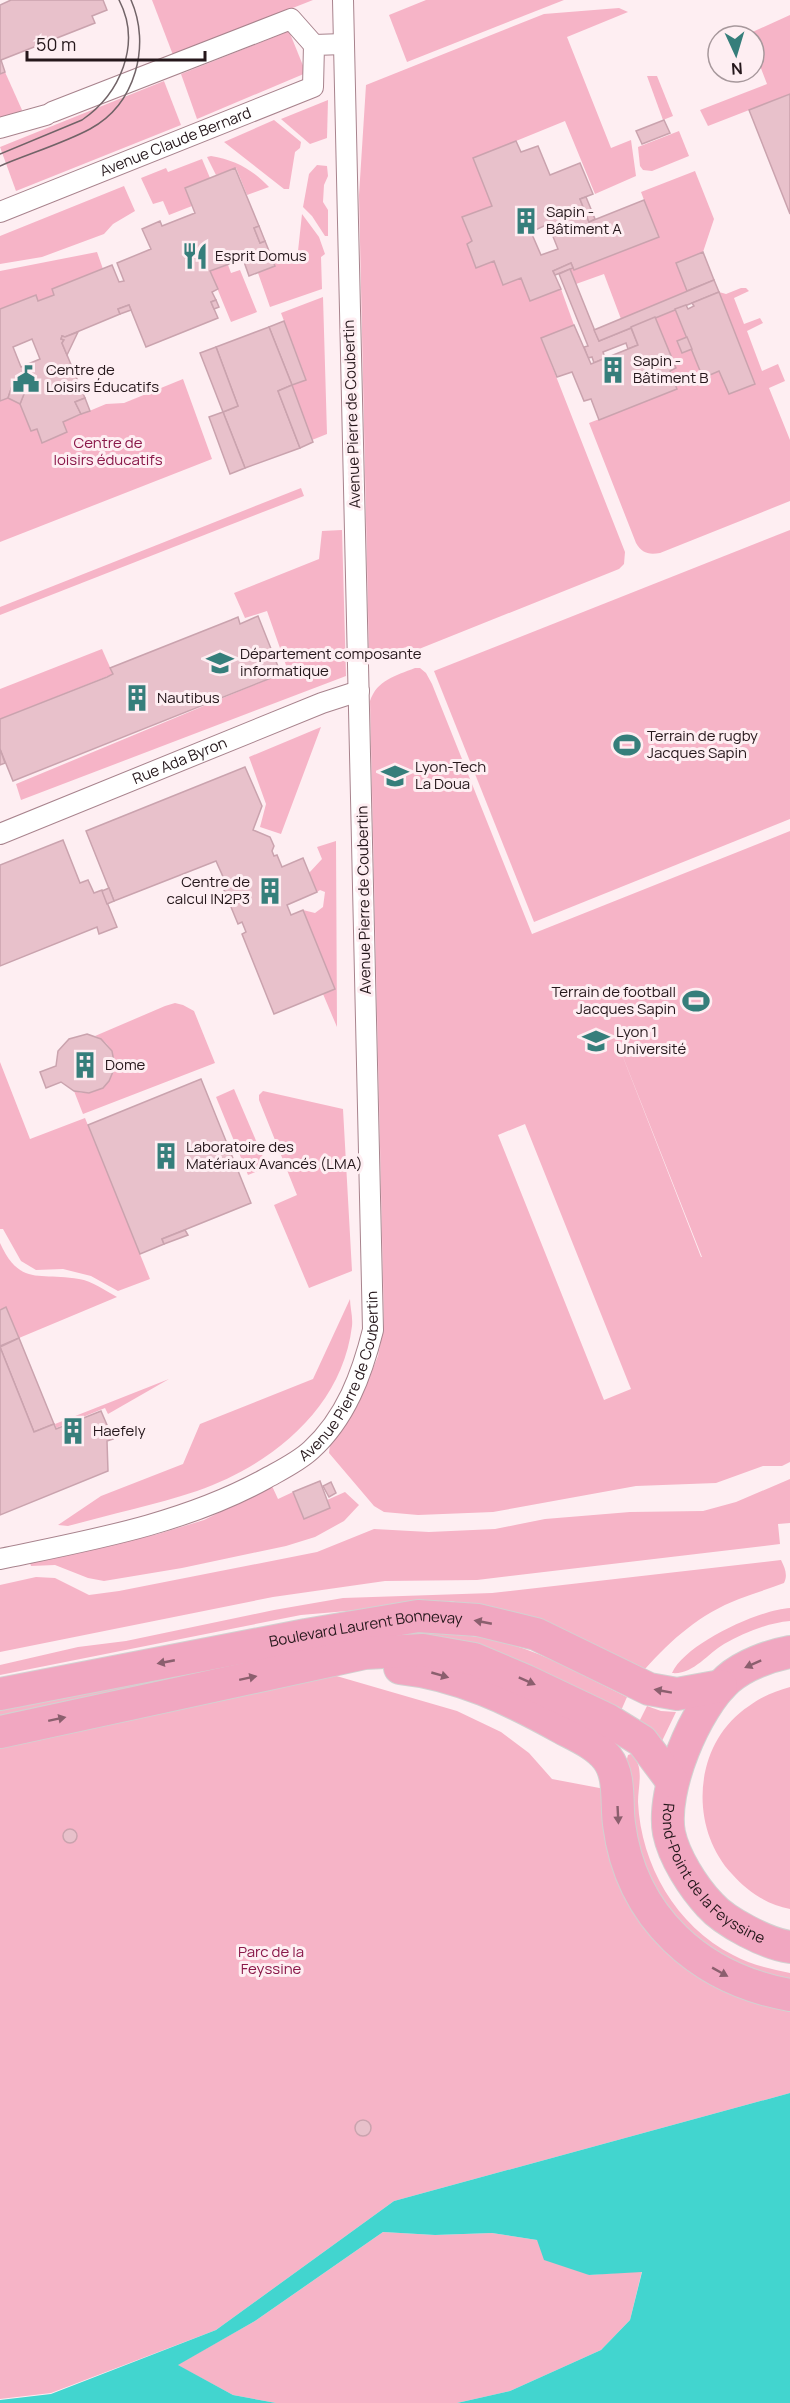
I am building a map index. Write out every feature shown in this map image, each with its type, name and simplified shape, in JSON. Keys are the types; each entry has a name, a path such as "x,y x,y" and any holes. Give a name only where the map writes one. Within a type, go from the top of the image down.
{"main road":[{"name":"Boulevard Laurent Bonnevay","path":"0,1694 306,1635 418,1616 478,1620 536,1634 649,1689 677,1694 721,1686"},
{"name":"Boulevard Laurent Bonnevay","path":"0,1732 365,1653 423,1650 474,1659 526,1681 625,1730 642,1741 672,1781"},
{"name":"Rond-Point de la Feyssine","path":"790,1652 770,1657 743,1669 721,1686 699,1717 672,1781 669,1833 678,1858 710,1905 754,1934 790,1947"},
{"path":"307,1665 382,1666 422,1670 467,1683 519,1704 592,1744 608,1759 615,1773 619,1824 625,1855 635,1882 651,1909 671,1935 695,1958 727,1976 760,1989 790,1995"}],"street":[{"name":"Avenue Pierre de Coubertin","path":"0,1559 137,1529 194,1512 236,1495 291,1464 312,1449 353,1394 364,1365 373,1330 343,0"},
{"path":"0,128 49,114 291,19 315,45 344,44"},
{"name":"Avenue Claude Bernard","path":"0,212 313,87 315,45"},
{"name":"Rue Ada Byron","path":"0,834 358,691"}],"green space":[{"path":"152,0 313,0 173,55"},
{"path":"426,0 564,0 407,62 389,15"},
{"path":"619,8 628,12 567,37 611,148 631,140 636,176 595,194 565,121 474,158 492,206 463,218 472,241 467,244 476,268 494,261 503,285 521,278 530,301 561,289 574,325 541,338 625,552 624,564 619,569 419,649 407,647 369,656 359,195 366,85 544,14"},
{"path":"790,15 790,94 708,126 700,110 767,84 766,26"},
{"path":"289,31 306,73 197,119 181,74"},
{"path":"5,72 22,110 20,114 0,122 0,74"},
{"path":"647,76 657,76 673,116 663,120"},
{"path":"164,81 181,125 16,191 0,147"},
{"path":"328,100 327,138 310,144 281,119"},
{"path":"274,120 301,142 300,148 295,152 289,189 284,189 224,142"},
{"path":"679,131 689,156 652,171 643,170 640,166 638,147"},
{"path":"211,156 243,166 269,187 247,195 236,168 216,175 207,157"},
{"path":"202,159 210,178 185,188 192,206 169,215 163,201 153,204 141,178 166,168 168,172"},
{"path":"317,165 327,166 328,176 324,185 323,202 328,210 328,236 325,236 303,207 309,174"},
{"path":"695,171 714,219 703,252 676,263 687,291 621,319 604,274 576,284 570,269 575,270 658,237 641,192"},
{"path":"124,186 135,211 113,224 104,234 42,257 0,264 0,236"},
{"path":"302,214 319,237 325,254 321,257 322,289 270,307 258,273 272,259 298,251"},
{"path":"97,252 103,269 52,289 54,295 38,301 36,296 0,309 0,271"},
{"path":"228,265 231,273 240,270 257,312 231,322 210,271"},
{"path":"741,288 749,291 734,298 744,324 760,318 763,323 747,331 762,371 778,364 785,381 769,388 790,440 790,501 660,553 646,552 636,543 589,423 677,389 670,371 675,368 655,317 675,309 703,378 719,371 729,394 755,384 719,292 726,294"},
{"path":"323,297 327,434 312,440 292,385 306,379 281,313"},
{"name":"Centre de loisirs éducatifs","path":"183,379 212,459 0,542 0,401 8,398 20,404 31,431 37,429 42,442 67,432 63,422 106,404 124,403"},
{"path":"301,488 304,496 0,615 0,607"},
{"path":"342,530 346,676 21,800 16,784 288,671 267,611 245,618 234,593 319,559 322,531"},
{"name":"Terrain de rugby Jacques Sapin","path":"790,530 790,819 534,922 434,671"},
{"path":"102,649 113,674 0,719 0,689"},
{"path":"415,668 420,668 426,673 432,684 532,934 790,831 790,1462 782,1466 763,1466 716,1483 636,1486 493,1512 418,1515 384,1512 374,1506 329,1453 330,1445 358,1405 378,1356 384,1324 370,701 382,683","holes":["614,1034 702,1257 701,1257","525,1124 631,1389 604,1400 498,1135"]},
{"path":"321,727 281,834 260,827 266,804 249,757"},
{"path":"336,841 337,1027 323,994 334,989 303,910 315,913 323,907 325,892 320,890 317,892 309,873 322,859 317,847"},
{"path":"175,1003 194,1011 215,1063 83,1114 74,1091 87,1093 98,1090 112,1074 114,1063 112,1053 106,1043 95,1036"},
{"path":"0,1062 30,1139 85,1118 150,1279 118,1291 91,1276 63,1269 36,1270 21,1261 3,1229 0,1229"},
{"path":"234,1089 266,1164 265,1168 248,1175 216,1097"},
{"path":"263,1091 343,1109 352,1271 309,1288 274,1205 297,1195 259,1100 259,1095"},
{"path":"0,1243 15,1266 24,1272 32,1275 84,1280 117,1297 19,1338 6,1307 0,1310"},
{"path":"350,1299 352,1326 346,1356 334,1383 318,1408 276,1449 251,1466 197,1491 68,1526 58,1525 101,1496 183,1464 200,1424 313,1379"},
{"path":"169,1379 108,1414 105,1408 56,1428 55,1424"},
{"path":"790,1479 790,1523 778,1524 780,1544 477,1580 385,1581 273,1597 0,1652 0,1585 36,1577 55,1578 89,1595 317,1552 374,1529 429,1532 495,1529 545,1519 630,1512 703,1511 736,1502"},
{"path":"272,1486 278,1499 293,1492 304,1519 330,1508 327,1500 345,1492 359,1505 344,1521 315,1537 286,1546 182,1568 104,1581 88,1578 55,1565 31,1566 30,1563 158,1534 204,1520"},
{"path":"781,1560 786,1572 784,1583 725,1605 699,1620 676,1638 645,1669 548,1623 502,1609 449,1601 301,1615 0,1675 0,1665 78,1647 126,1641 343,1598 492,1593"},
{"path":"790,1608 790,1621 747,1632 724,1644 687,1671 672,1673 679,1662 691,1651 724,1630 760,1615"},
{"path":"433,1632 478,1637 537,1653 627,1697 620,1713 460,1647 0,1722 0,1707 386,1633"},
{"name":"Parc de la Feyssine","path":"333,1675 457,1711 501,1732 529,1753 552,1779 610,1790 642,1909 790,2002 790,2093 394,2201 216,2330 51,2393 0,2399 0,1744"},
{"path":"790,1687 790,1909 765,1901 744,1886 718,1855 708,1833 703,1810 703,1786 707,1763 717,1741 730,1722 758,1700"},
{"path":"647,1706 661,1711 676,1712 662,1741 639,1722"},
{"path":"631,1754 639,1770 638,1802 646,1848 665,1891 695,1928 713,1943 747,1961 790,1973 790,1988 685,1938 630,1844 625,1766 628,1755"},
{"path":"383,2232 435,2235 492,2233 537,2240 589,2275 642,2271 630,2320 601,2350 510,2391 457,2403 276,2403 233,2395 177,2365 255,2321"}],"water":[{"path":"790,2093 790,2403 457,2403 510,2391 601,2350 630,2320 642,2272 589,2275 544,2260 537,2240 492,2233 435,2235 383,2232 255,2321 178,2365 233,2395 276,2403 0,2403 0,2400 51,2394 216,2330 394,2201"}],"building":[{"path":"11,0 103,0 107,10 92,16 95,23 1,60 5,72 0,74 0,5"},
{"path":"790,94 790,214 749,110"},
{"path":"664,120 670,133 642,144 636,131"},
{"name":"Sapin - Bâtiment A","path":"516,141 521,152 538,146 550,175 580,163 593,194 580,199 589,222 644,200 659,237 574,270 571,263 553,271 561,289 530,301 521,278 503,285 494,261 476,268 467,244 472,241 462,217 492,206 473,158","holes":["548,224 558,249 541,255 531,232"]},
{"path":"235,168 259,226 254,228 260,243 265,241 275,266 249,276 243,259 210,271 218,289 212,292 216,300 211,302 218,318 146,347 129,305 118,309 120,314 65,337 62,336 61,339 64,340 62,343 85,398 75,402 81,414 63,422 67,432 42,443 37,429 31,431 20,404 26,389 13,383 8,398 0,401 0,309 36,295 38,301 54,295 52,289 112,265 119,282 124,281 117,263 151,249 142,229 160,221 162,226 195,213 185,188","holes":["32,339 40,359 21,367 13,347"]},
{"path":"586,197 595,219 589,222 580,199"},
{"path":"259,226 265,241 260,243 254,228"},
{"path":"703,252 714,280 687,291 676,263"},
{"path":"571,263 573,268 555,275 553,271"},
{"path":"570,269 599,341 631,328 638,345 628,349 626,343 603,352 605,358 594,363 592,357 588,358 584,347 588,346 559,274"},
{"path":"714,280 719,292 599,341 594,330"},
{"path":"719,292 755,384 729,394 719,371 703,378 675,309 686,305 688,309 694,306 692,303"},
{"path":"216,300 219,307 214,309 211,302"},
{"path":"129,305 131,310 120,314 118,309"},
{"name":"Sapin - Bâtiment B","path":"655,317 676,368 670,371 677,389 599,420 591,399 584,401 572,372 557,377 541,338 574,325 591,364 638,345 631,327"},
{"path":"284,321 306,380 292,385 269,327"},
{"path":"269,327 292,385 278,391 300,448 245,468 223,412 238,406 216,347"},
{"path":"78,332 67,355 62,336"},
{"path":"687,337 692,349 682,353 677,341"},
{"path":"216,347 238,406 223,412 200,353"},
{"path":"13,383 26,389 20,404 8,398"},
{"path":"292,385 313,442 300,448 278,391"},
{"path":"85,398 90,411 81,414 75,402"},
{"path":"223,412 245,468 230,474 209,417"},
{"name":"Nautibus","path":"258,616 281,674 13,781 0,749 0,719 107,677 113,674 110,668 238,617 240,624"},
{"path":"0,749 5,763 0,765"},
{"name":"Centre de calcul IN2P3","path":"245,767 262,806 253,830 270,837 274,846 272,851 274,856 277,855 282,867 303,858 317,892 287,905 291,915 303,910 335,989 274,1014 242,934 246,932 242,922 238,924 224,890 228,888 216,861 114,901 86,831"},
{"path":"63,840 80,883 88,880 94,893 102,890 117,927 99,934 97,927 0,966 0,865"},
{"path":"109,888 114,901 107,904 102,891"},
{"name":"Dome","path":"87,1034 101,1039 112,1051 115,1067 109,1081 103,1088 89,1093 74,1091 61,1082 46,1088 40,1072 56,1066 58,1051 69,1039"},
{"name":"Laboratoire des Matériaux Avancés (LMA)","path":"201,1079 251,1203 162,1239 164,1244 140,1254 88,1125"},
{"path":"185,1230 188,1235 164,1244 162,1239"},
{"path":"6,1307 19,1338 0,1346 0,1310"},
{"path":"19,1338 54,1424 34,1432 0,1347"},
{"name":"Haefely","path":"0,1347 34,1432 54,1424 56,1429 101,1411 113,1439 107,1441 108,1471 0,1515"},
{"path":"320,1481 330,1508 304,1519 293,1492"},
{"path":"331,1482 336,1493 329,1497 323,1486"},
{"path":"67,1829 73,1829 77,1836 73,1843 67,1843 63,1839 63,1833"},
{"path":"360,2120 366,2120 371,2128 369,2134 360,2136 355,2131 355,2125"}],"tram line":[{"path":"0,154 82,120 107,96 123,67 127,50 126,17 119,0"},
{"path":"0,166 90,129 119,105 135,72 139,54 140,36 131,0"}],"place":[{"name":"Sapin - Bâtiment A","path":"526,221"},
{"name":"Esprit Domus","path":"195,256"},
{"name":"Sapin - Bâtiment B","path":"613,370"},
{"name":"Centre de Loisirs Éducatifs","path":"26,379"},
{"name":"Département composante informatique","path":"220,663"},
{"name":"Nautibus","path":"137,698"},
{"name":"Terrain de rugby Jacques Sapin","path":"627,745"},
{"name":"Lyon-Tech La Doua","path":"395,776"},
{"name":"Centre de calcul IN2P3","path":"270,891"},
{"name":"Terrain de football Jacques Sapin","path":"696,1001"},
{"name":"Lyon 1 Université","path":"596,1041"},
{"name":"Dome","path":"85,1065"},
{"name":"Laboratoire des Matériaux Avancés (LMA)","path":"166,1156"},
{"name":"Haefely","path":"73,1431"}]}
